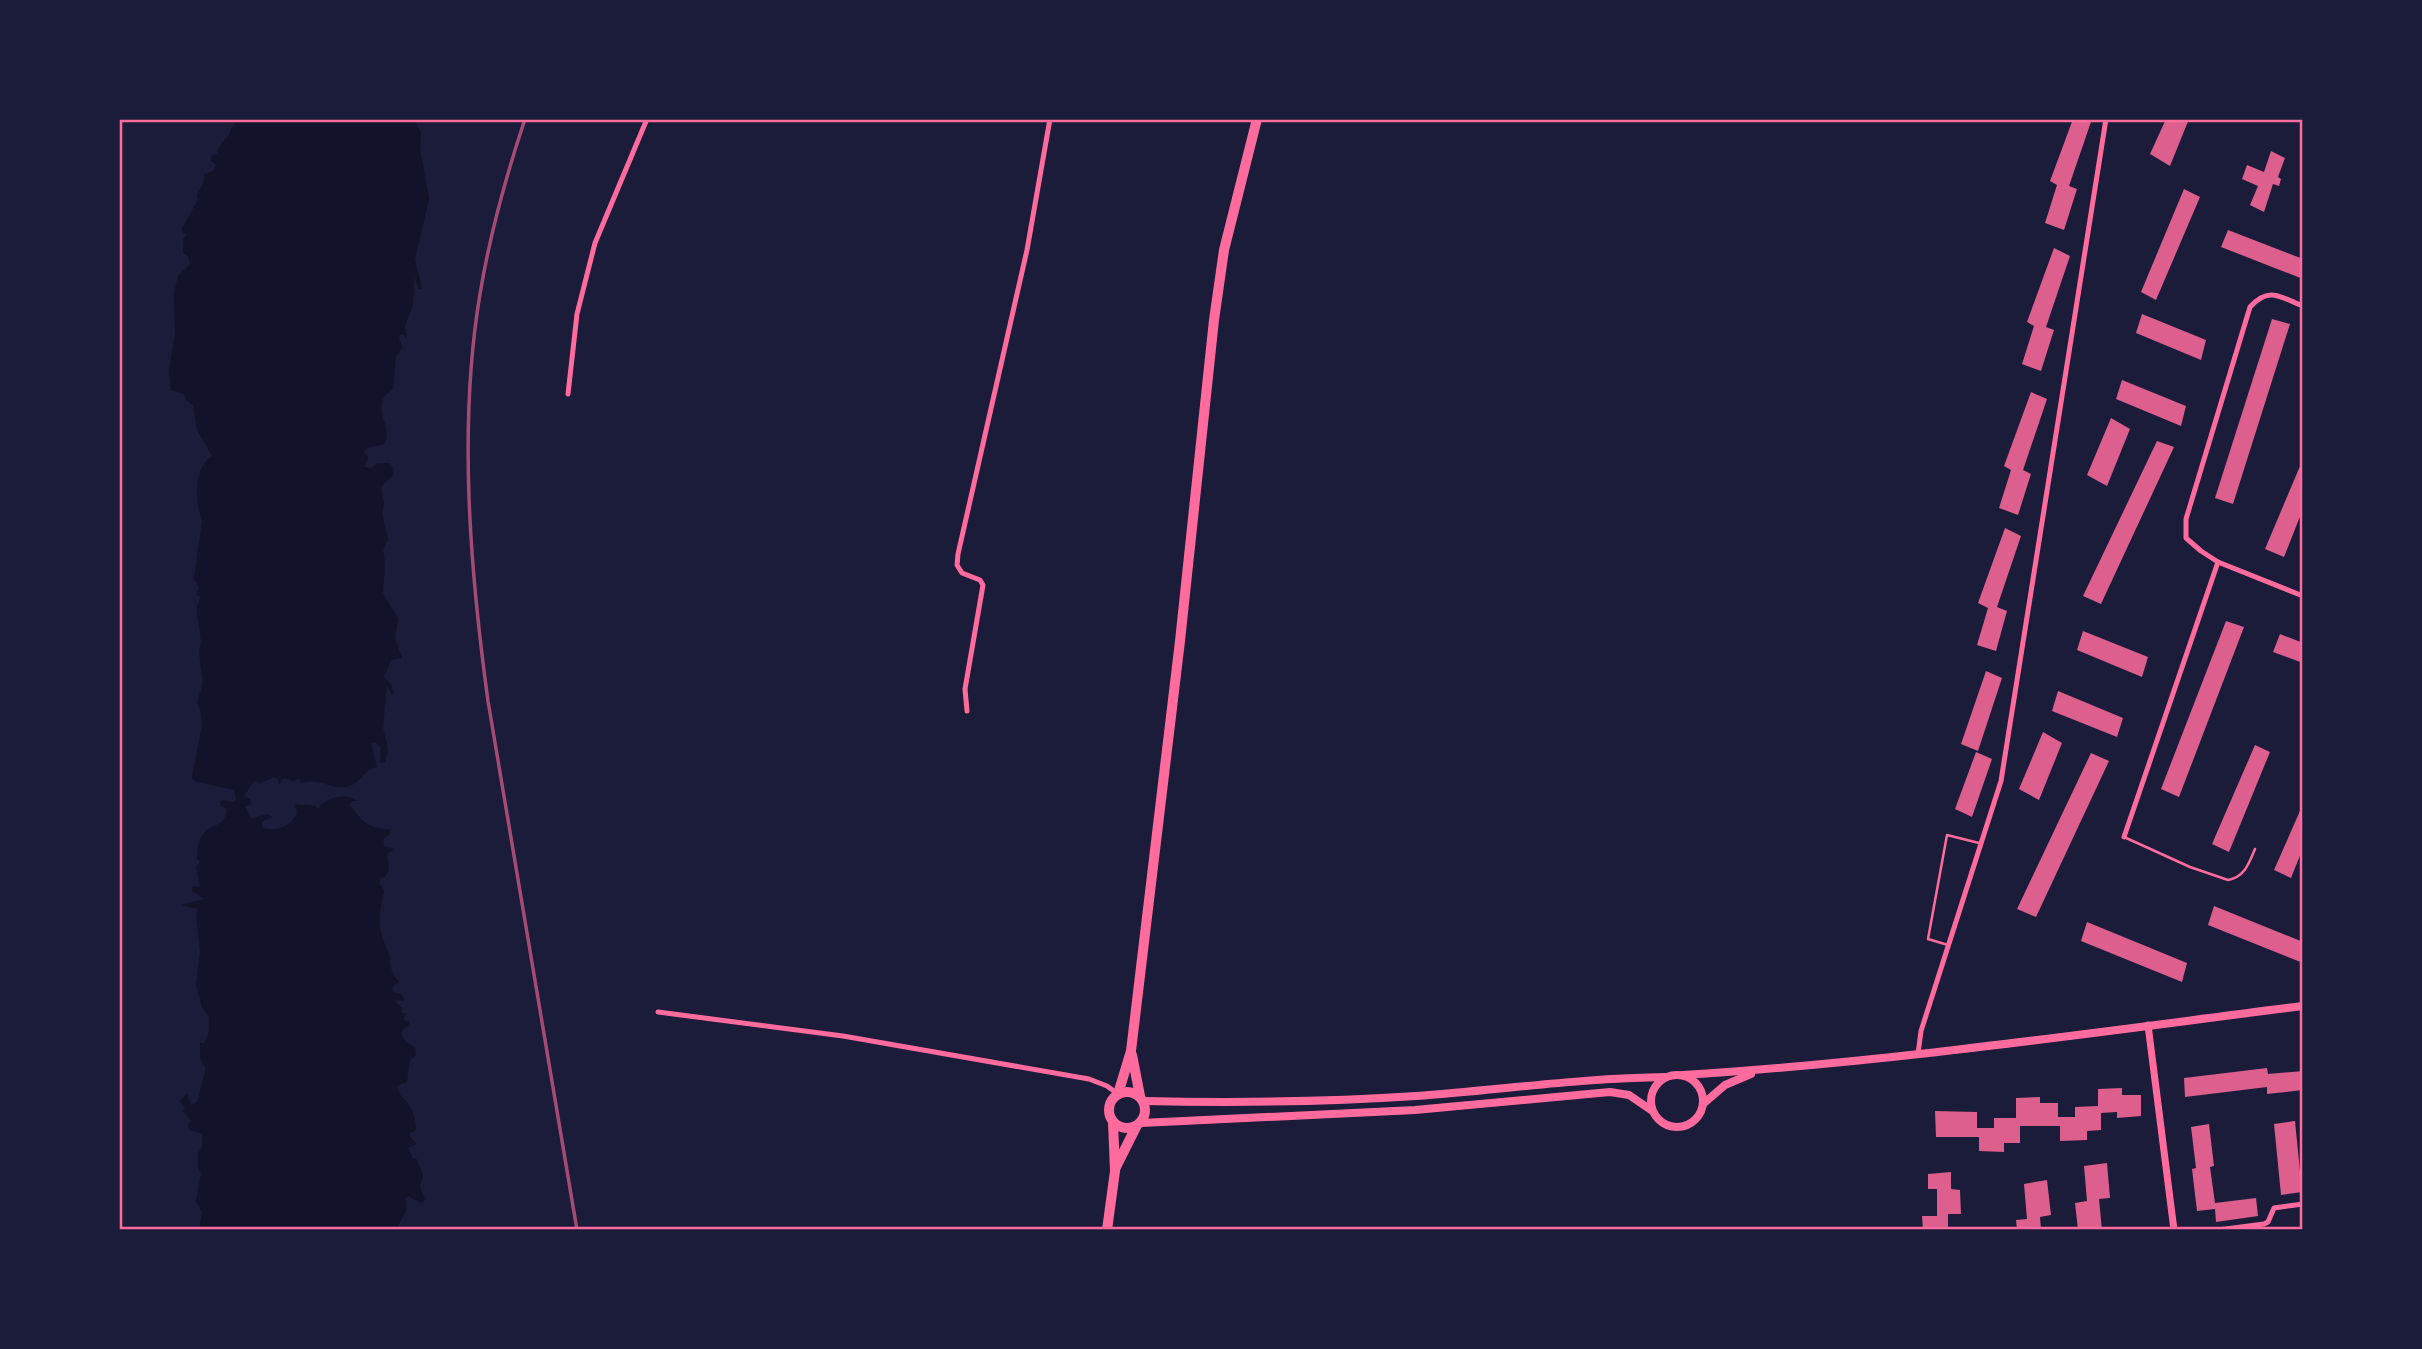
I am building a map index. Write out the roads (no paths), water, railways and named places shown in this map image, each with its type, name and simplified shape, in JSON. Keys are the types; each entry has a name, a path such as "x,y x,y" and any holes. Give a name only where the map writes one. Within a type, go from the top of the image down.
{"highway":[{"path":"1107,1230 1115,1171 1113,1122 1109,1111 1110,1104 1118,1094 1131,1051 1180,641 1213,320 1224,250 1257,119"},
{"path":"1115,1171 1146,1112 1131,1051"},
{"path":"1118,1094 1129,1092 1142,1099"},
{"path":"1113,1122 1124,1128 1139,1125"}],"main road":[{"path":"1142,1099 1282,1103 1452,1093 1605,1078 1764,1070 1918,1054 2303,1006"},
{"path":"1703,1104 1725,1085 1764,1070"},
{"path":"1666,1077 1654,1087 1651,1110 1664,1125 1684,1127 1698,1118 1703,1104 1701,1090 1690,1078 1683,1075"},
{"path":"1139,1125 1415,1110 1610,1092 1629,1096 1651,1110"}],"street":[{"path":"568,394 578,314 595,243 647,119"},
{"path":"967,711 965,689 983,585 981,580 962,573 957,565 958,554 1027,250 1050,119"},
{"path":"1918,1054 1921,1031 2001,781 2106,119"},
{"path":"2303,306 2272,293 2259,297 2250,307 2186,519 2186,538 2201,551 2218,562 2303,596"},
{"path":"2124,837 2218,562"},
{"path":"658,1012 843,1036 1089,1079 1118,1094"},
{"path":"2148,1025 2174,1230"},
{"path":"2218,1230 2264,1224 2268,1222 2274,1208 2303,1204"}],"lane":[{"path":"1948,945 1928,939 1947,835 1982,843"},
{"path":"2124,837 2190,867 2228,880 2241,875 2255,849"}],"railway":[{"path":"525,119 499,205 480,294 469,394 469,498 476,601 488,701 577,1230"}]}
